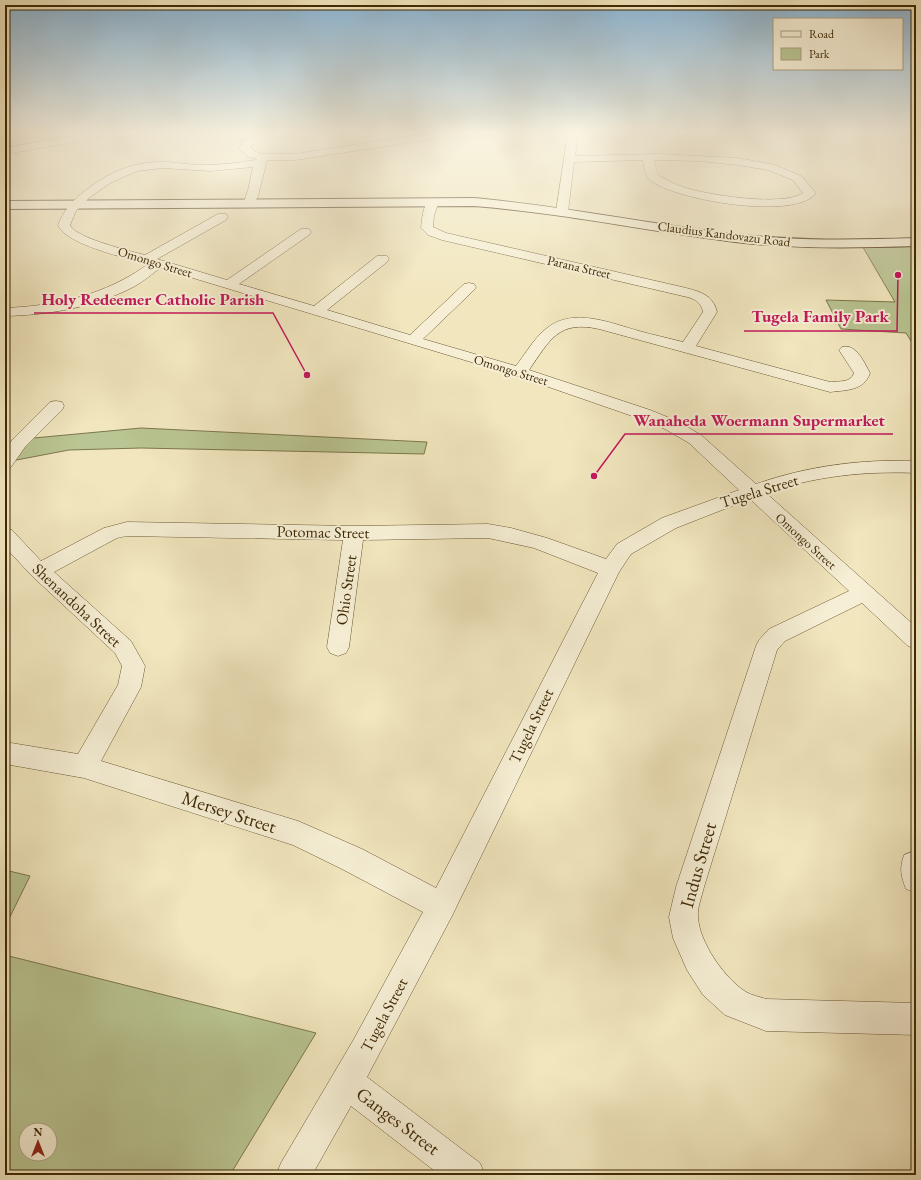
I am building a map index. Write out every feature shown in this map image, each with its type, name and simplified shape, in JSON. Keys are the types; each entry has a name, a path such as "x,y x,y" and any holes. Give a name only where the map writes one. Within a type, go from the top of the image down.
{"street":[{"path":"74,204 94,188"},
{"path":"250,202 256,188"},
{"path":"562,212 565,188"},
{"path":"675,188 684,192 754,202 774,203 792,202 806,198 810,193 808,188"},
{"name":"Claudius Kandovazu Road","path":"5,204 433,201 491,203 716,235 786,243 828,244 916,242"},
{"name":"Parana Street","path":"433,201 428,216 427,228 442,236 677,290 700,297 707,302 710,312 688,347"},
{"name":"Omongo Street","path":"74,204 64,225 66,230 82,240 520,372 610,402 671,425 695,439 751,492 916,640"},
{"path":"5,312 31,312 66,306 128,284 152,261 222,217"},
{"path":"228,285 305,232"},
{"path":"317,311 382,259"},
{"path":"413,341 469,287"},
{"path":"520,372 548,334 561,325 579,322 595,324 688,347 830,387 851,385 860,379 862,373 857,363 847,350"},
{"path":"5,463 19,443 56,406"},
{"name":"Tugela Street","path":"293,1175 365,1050 442,906 610,569 624,549 669,523 786,480 849,468 887,466 916,467"},
{"name":"Potomac Street","path":"39,570 111,533 127,529 354,533 488,531 511,534 540,543 610,569"},
{"name":"Ohio Street","path":"338,647 354,533"},
{"name":"Shenandoha Street","path":"5,535 39,570 123,647 134,666 128,687 84,766"},
{"name":"Indus Street","path":"864,593 777,635 767,646 692,880 683,917 688,938 698,960 714,984 736,1004 766,1015 916,1019"},
{"name":"Mersey Street","path":"5,753 84,766 298,834 352,859 442,906"},
{"name":"Ganges Street","path":"347,1082 468,1175"}],"green space":[{"path":"916,242 916,349 906,333 841,329 826,300 895,302 861,244"},
{"path":"141,428 427,442 424,454 141,448 69,450 6,462 23,439"},
{"path":"5,870 30,876 5,927"},
{"path":"5,955 316,1033 230,1175 5,1175"}],"place":[{"name":"Tugela Family Park","path":"898,275"},
{"name":"Holy Redeemer Catholic Parish","path":"307,375"},
{"name":"Wanaheda Woermann Supermarket","path":"594,476"}]}
